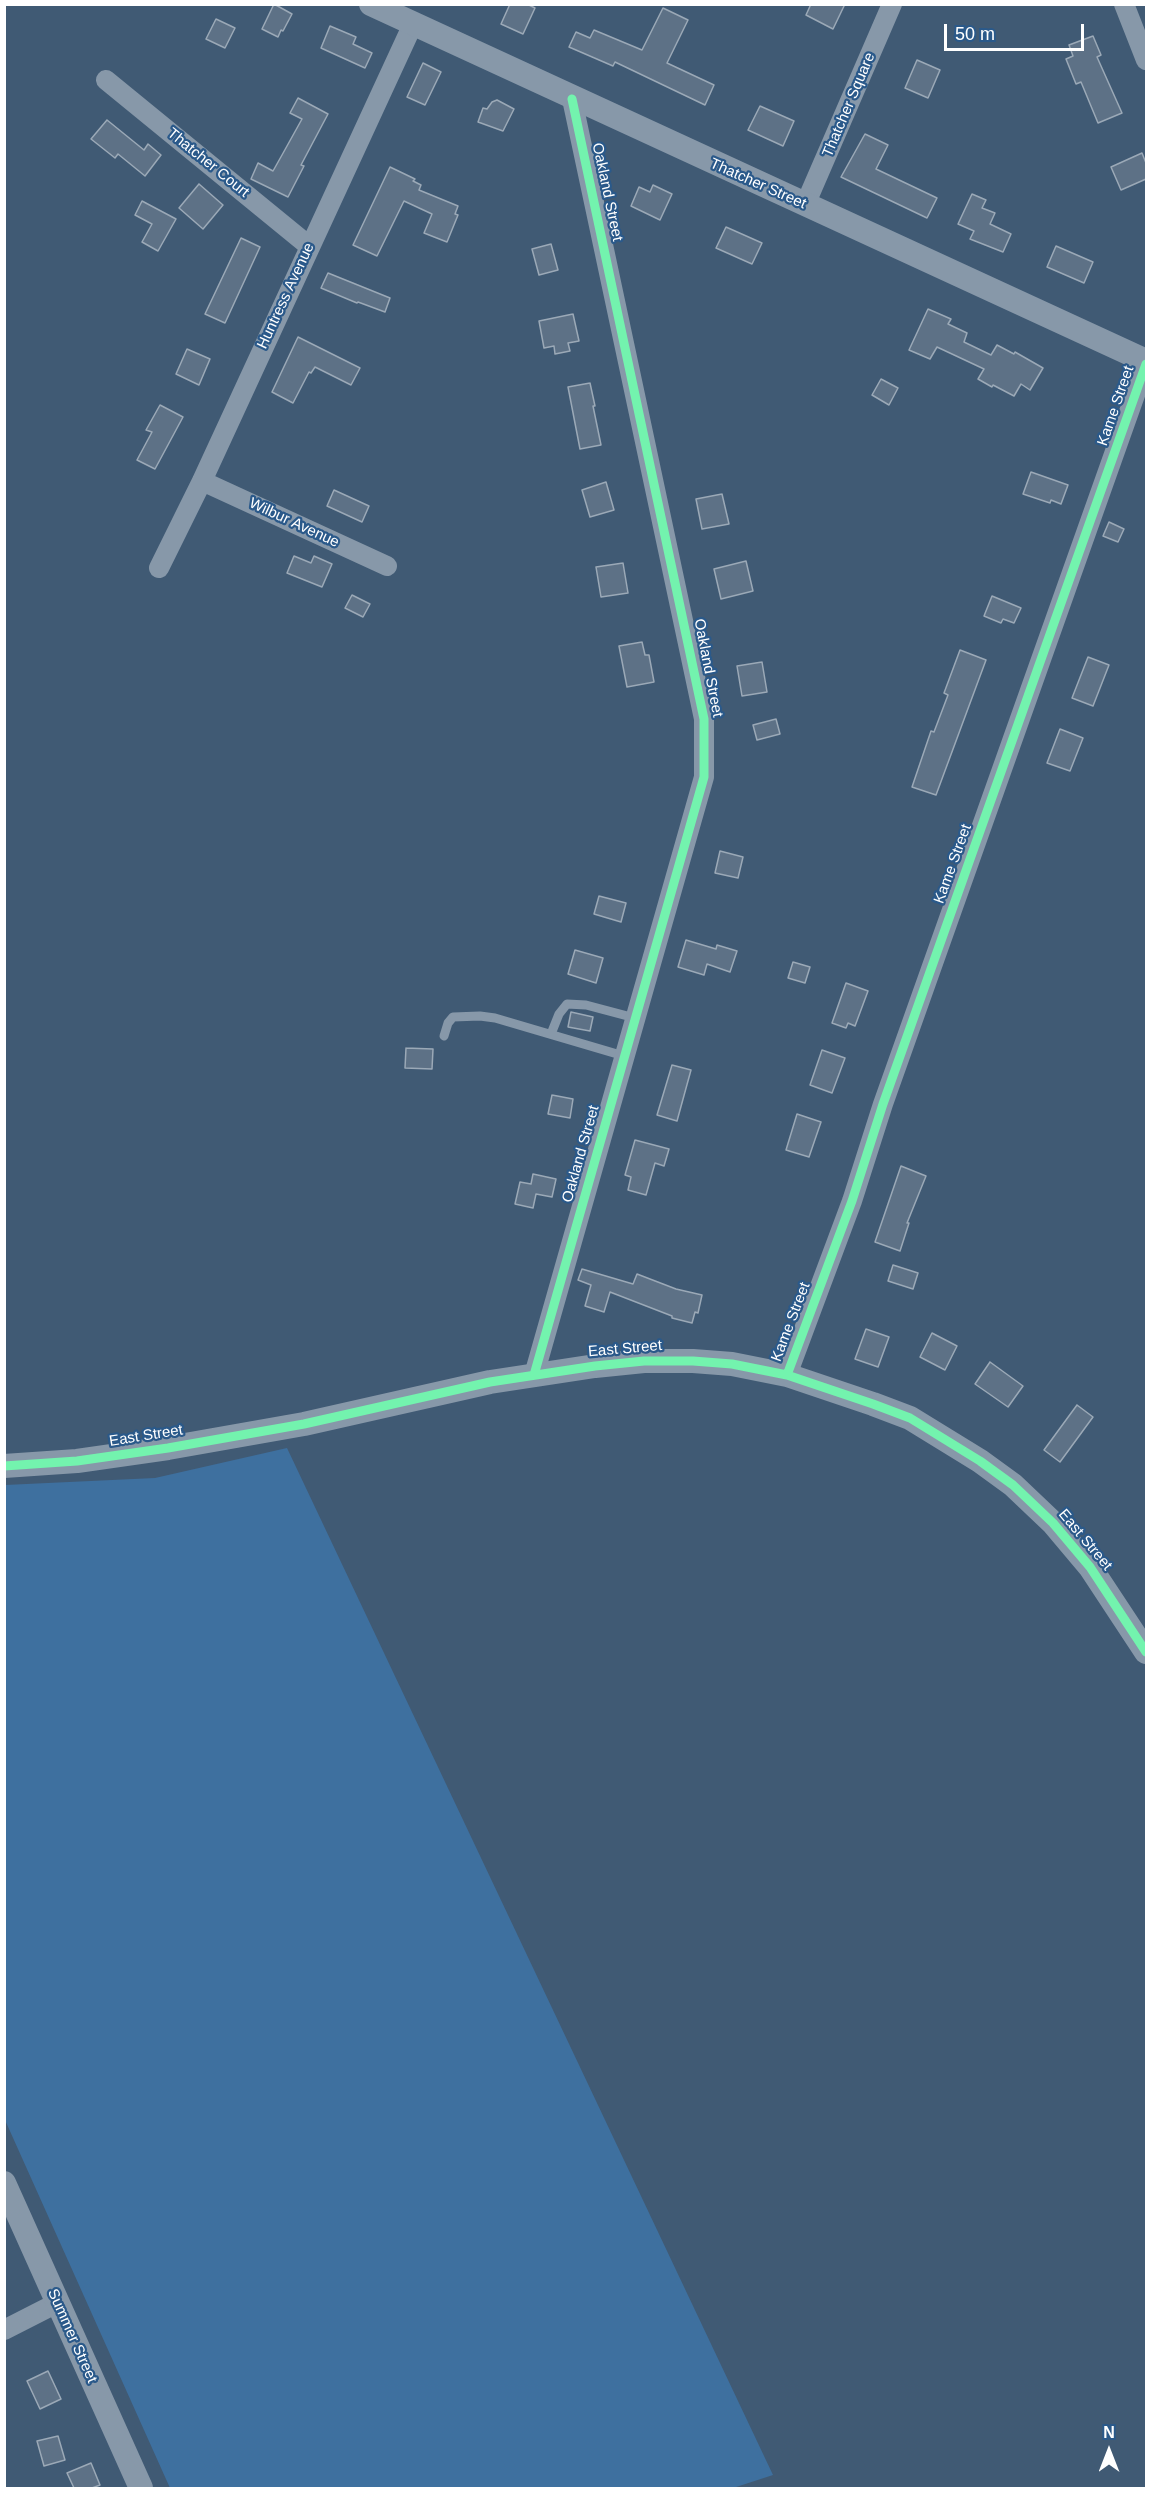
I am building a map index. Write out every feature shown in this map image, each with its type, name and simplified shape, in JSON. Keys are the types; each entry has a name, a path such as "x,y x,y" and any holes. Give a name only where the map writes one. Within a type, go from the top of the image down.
{"street":[{"name":"Thatcher Street","path":"371,4 572,99 1146,362"},
{"name":"Thatcher Square","path":"805,205 892,4"},
{"path":"1124,4 1146,60"},
{"name":"Huntress Avenue","path":"159,568 202,481 413,24"},
{"name":"Thatcher Court","path":"106,80 309,246"},
{"name":"Oakland Street","path":"534,1375 704,777 704,719 572,99"},
{"name":"Kame Street","path":"787,1375 852,1201 887,1093 1146,362"},
{"name":"Wilbur Avenue","path":"202,481 387,566"},
{"name":"East Street","path":"4,1466 100,1458 225,1439 534,1375 644,1361 732,1364 787,1375 910,1418 946,1439 1013,1485 1053,1523 1090,1567 1146,1652"},
{"name":"Summer Street","path":"4,2183 141,2488"},
{"path":"4,2330 57,2303"}],"lane":[{"path":"551,1034 559,1014 567,1004 586,1005 635,1018"},
{"path":"444,1036 448,1023 453,1017 467,1015 495,1018 624,1056"}],"shaded area":[{"path":"287,1448 773,2475 733,2488 170,2488 5,2120 5,1485 155,1478"}],"building":[{"path":"274,4 292,14 278,37 262,29"},
{"path":"510,4 527,4 535,8 523,34 501,24"},
{"path":"811,4 845,4 833,29 806,15"},
{"path":"663,8 688,20 667,63 714,85 705,105 615,62 613,66 569,47 576,32 590,38 594,30 642,50"},
{"path":"216,19 235,28 225,48 206,39"},
{"path":"330,26 356,37 353,44 372,53 365,68 321,48"},
{"path":"1093,36 1101,55 1097,57 1122,113 1098,123 1081,82 1076,84 1066,59 1073,56 1069,45"},
{"path":"917,60 940,70 928,98 905,88"},
{"path":"423,63 441,72 425,105 407,97"},
{"path":"298,98 328,114 301,165 304,166 288,197 251,179 258,163 273,171 302,119 290,113"},
{"path":"497,100 514,109 503,131 478,122 483,108 487,109 492,102"},
{"path":"760,106 794,121 783,146 748,130"},
{"path":"107,120 144,150 148,144 161,155 145,176 118,154 115,158 91,139"},
{"path":"865,134 888,145 876,169 937,198 927,218 841,177"},
{"path":"1142,153 1146,163 1146,179 1121,190 1111,167"},
{"path":"390,167 415,179 413,181 421,185 419,190 458,206 455,214 458,215 447,242 424,233 432,214 404,201 377,256 353,245"},
{"path":"199,184 223,205 203,229 179,208"},
{"path":"653,185 672,194 660,220 631,206 639,187 650,192"},
{"path":"972,194 986,200 982,208 995,213 990,224 1011,234 1003,252 970,239 974,231 958,224"},
{"path":"142,201 176,219 158,251 142,242 152,224 135,215"},
{"path":"726,227 762,243 752,264 716,248"},
{"path":"241,238 260,247 225,323 205,314"},
{"path":"551,244 558,270 539,275 532,249"},
{"path":"1056,246 1093,262 1084,283 1047,267"},
{"path":"328,273 390,298 385,312 321,288"},
{"path":"928,309 951,319 948,324 967,333 964,342 991,355 997,345 1043,368 1030,390 1021,384 1014,396 993,385 992,387 978,379 984,369 937,347 930,359 909,350"},
{"path":"573,314 579,341 568,343 570,351 555,354 554,346 544,348 539,321"},
{"path":"298,337 360,368 351,385 315,367 311,373 309,372 293,403 272,392"},
{"path":"187,349 210,359 199,385 176,374"},
{"path":"881,379 898,388 889,405 872,395"},
{"path":"590,383 601,445 580,449 568,387"},
{"path":"160,405 183,417 155,469 137,460 152,432 146,430"},
{"path":"1031,472 1068,485 1061,504 1051,500 1050,503 1023,494"},
{"path":"606,482 614,510 590,517 582,490"},
{"path":"334,490 369,506 362,522 327,506"},
{"path":"722,494 729,524 702,529 696,499"},
{"path":"1109,522 1124,529 1118,542 1103,536"},
{"path":"294,556 311,563 314,556 332,564 322,587 287,573"},
{"path":"746,561 753,591 721,599 714,569"},
{"path":"623,563 628,593 601,597 596,567"},
{"path":"352,595 370,604 363,617 345,608"},
{"path":"992,596 1021,608 1014,623 1003,619 1001,623 984,616"},
{"path":"642,642 645,655 649,655 654,682 627,687 619,646"},
{"path":"960,650 986,660 936,795 912,787 931,731 934,732 948,695 944,693"},
{"path":"1088,657 1109,665 1093,706 1072,698"},
{"path":"762,662 767,692 742,696 737,666"},
{"path":"776,719 780,734 757,740 753,725"},
{"path":"1060,729 1083,738 1070,771 1047,763"},
{"path":"720,851 743,857 738,878 715,873"},
{"path":"599,896 626,903 621,922 594,914"},
{"path":"686,940 716,949 717,945 737,951 730,972 707,964 704,975 678,967"},
{"path":"575,950 603,958 596,983 568,974"},
{"path":"793,962 810,967 805,983 788,978"},
{"path":"846,983 868,991 855,1026 848,1023 846,1028 832,1023"},
{"path":"571,1012 593,1017 590,1031 568,1027"},
{"path":"406,1048 433,1049 432,1069 405,1068"},
{"path":"822,1050 845,1058 832,1093 810,1085"},
{"path":"672,1065 691,1070 677,1121 657,1115"},
{"path":"552,1095 573,1099 570,1118 548,1114"},
{"path":"797,1114 821,1122 809,1157 786,1150"},
{"path":"635,1140 669,1149 664,1166 655,1163 646,1195 628,1190 631,1177 625,1175"},
{"path":"901,1166 926,1176 907,1223 909,1223 900,1251 875,1242"},
{"path":"533,1174 556,1179 552,1197 536,1194 533,1208 515,1204 520,1182 531,1184"},
{"path":"893,1265 918,1273 913,1289 888,1281"},
{"path":"582,1269 633,1284 637,1274 676,1289 702,1295 698,1313 695,1312 692,1323 672,1318 672,1316 610,1292 604,1312 585,1306 591,1285 578,1280"},
{"path":"866,1329 889,1337 878,1367 855,1359"},
{"path":"932,1333 957,1346 945,1370 920,1357"},
{"path":"990,1362 1023,1386 1008,1407 975,1384"},
{"path":"1077,1405 1093,1417 1060,1462 1044,1450"},
{"path":"48,2371 61,2399 40,2409 27,2381"},
{"path":"58,2436 65,2460 44,2466 37,2441"},
{"path":"91,2463 100,2485 92,2488 74,2488 67,2473"}],"cycle path":[{"path":"534,1375 704,777 704,719 572,99"},
{"path":"787,1375 852,1201 883,1104 1146,364"},
{"path":"4,1466 77,1461 168,1448 304,1424 490,1382 595,1366 644,1361 732,1364 787,1375 910,1418 980,1461 1013,1485 1053,1523 1090,1567 1146,1652"}]}
